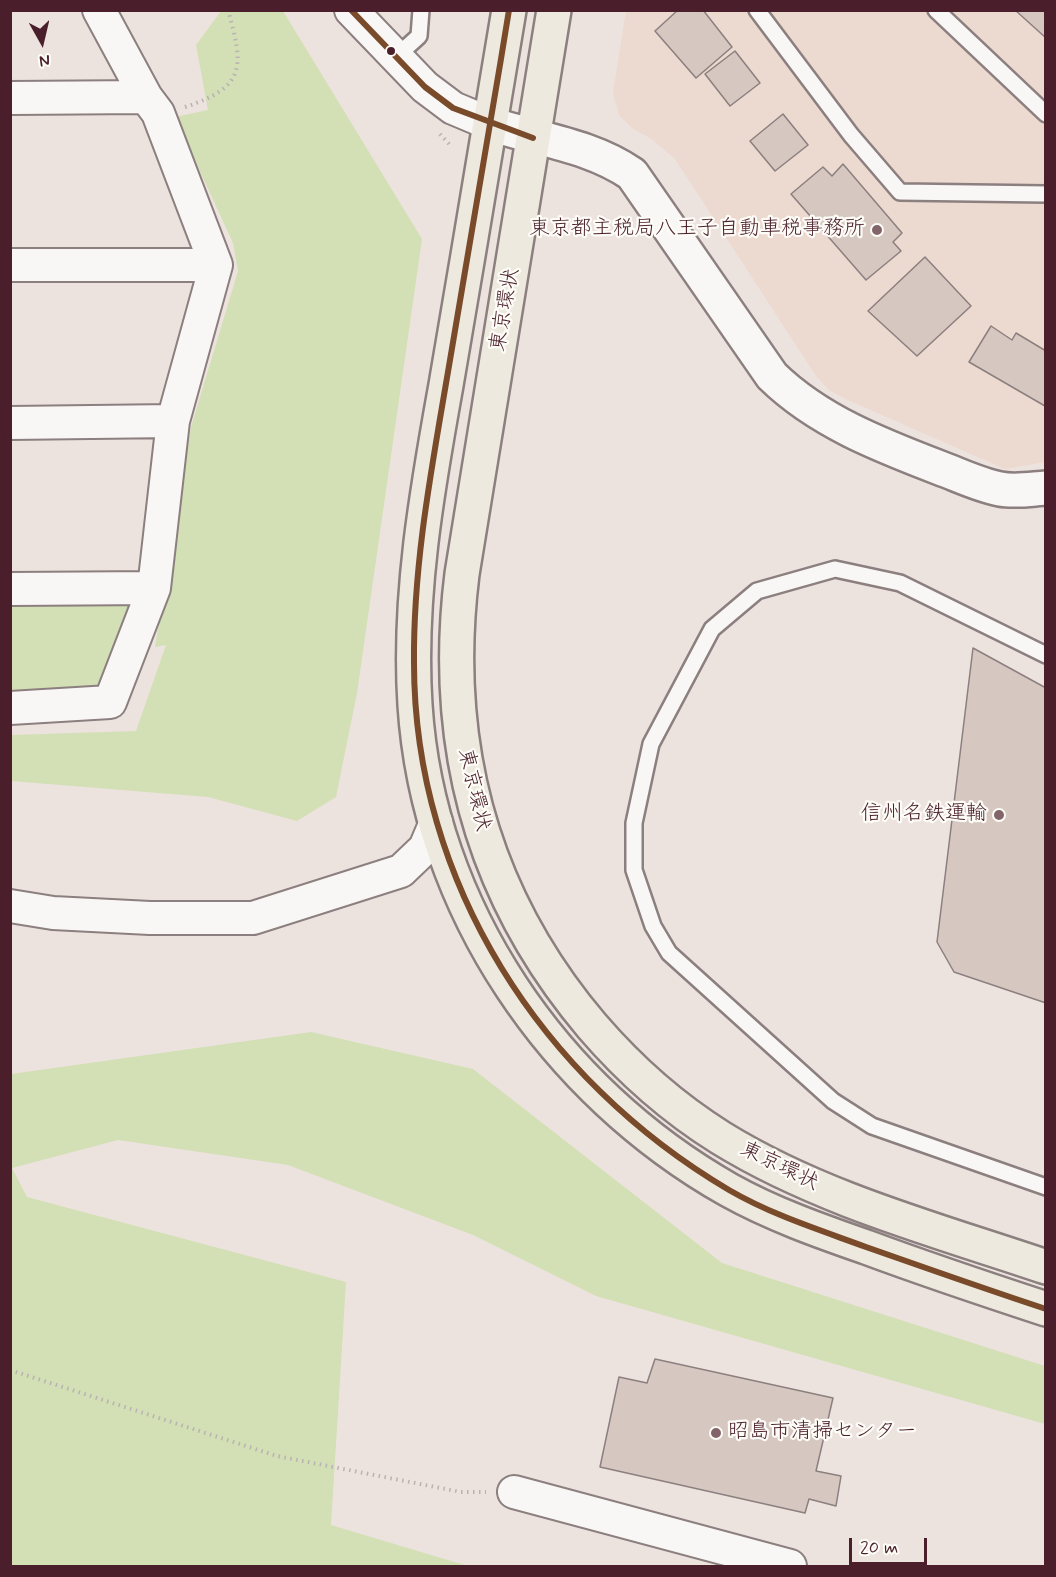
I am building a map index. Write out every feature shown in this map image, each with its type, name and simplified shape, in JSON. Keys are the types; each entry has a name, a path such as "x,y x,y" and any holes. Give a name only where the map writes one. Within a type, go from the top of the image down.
{"highway":[{"name":"東京環状","path":"508,10 491,124 435,446 419,563 415,617 415,704 422,760 436,822 469,912 506,981 573,1068 650,1138 733,1192 786,1217 902,1260 1046,1309"},
{"name":"東京環状","path":"554,10 462,574 456,628 460,736 474,801 495,870 531,941 580,1011 639,1075 705,1127 750,1154 820,1187 907,1221 1046,1267"}],"street":[{"path":"10,708 110,702 154,588 173,421 216,265 152,105 99,10"},
{"path":"351,10 425,87 453,108 533,138 590,151 613,161 632,174 772,376 794,398 837,424 982,484 1001,490 1046,488"},
{"path":"10,98 152,105"},
{"path":"10,265 216,265"},
{"path":"10,423 173,421"},
{"path":"10,589 154,588"},
{"path":"10,906 53,913 150,918 254,918 400,871 425,848 436,822"},
{"path":"514,1491 790,1566"}],"lane":[{"path":"396,57 419,36 421,10"},
{"path":"757,10 851,135 900,192 1046,194"},
{"path":"936,10 1046,114"},
{"path":"1046,655 900,583 889,580 835,569 757,591 712,629 651,744 634,823 634,870 653,926 669,953 833,1101 873,1126 1046,1187"}],"path":[{"path":"152,105 209,99 227,88 238,72 237,41 228,10"},
{"path":"10,1370 277,1456 461,1492 514,1491"}],"shaded area":[{"path":"626,11 1045,11 1045,462 1005,469 829,390 816,376 675,159 653,140 632,128 619,115 613,93"}],"green space":[{"path":"221,11 283,11 422,239 357,693 336,797 297,821 208,797 11,781 10,735 136,731 166,645 155,647 191,427 238,271 233,243 175,117 208,110 196,45"},
{"path":"122,600 137,613 113,672 85,693 11,699 11,601"},
{"path":"311,1032 473,1069 722,1263 1045,1366 1045,1424 596,1296 473,1235 288,1165 118,1140 12,1168 27,1197 346,1282 331,1525 468,1566 11,1566 11,1074"}],"building":[{"path":"678,10 703,10 732,47 696,78 655,31"},
{"path":"1015,10 1046,10 1046,38"},
{"path":"735,51 760,83 730,106 705,74"},
{"path":"783,114 808,145 775,171 750,141"},
{"path":"843,164 902,233 893,242 901,251 866,280 791,194 823,167 832,176"},
{"path":"925,257 971,306 917,356 868,311"},
{"path":"991,326 1012,340 1016,333 1046,351 1045,406 969,362"},
{"name":"信州名鉄運輸","path":"973,648 1046,688 1046,1003 954,972 937,942"},
{"name":"昭島市清掃センター","path":"655,1359 833,1398 816,1471 841,1476 836,1506 809,1499 805,1513 600,1467 619,1377 647,1383"}],"transit line":[{"path":"351,10 425,87 453,108 533,138"},
{"path":"509,10 431,473 420,549 415,625 414,663 420,744 437,823 464,897 501,968 547,1033 601,1092 662,1145 729,1190 779,1215 1046,1309"}],"place":[{"name":"東京都主税局八王子自動車税事務所","path":"877,230"},
{"name":"信州名鉄運輸","path":"999,815"},
{"name":"昭島市清掃センター","path":"716,1433"}]}
